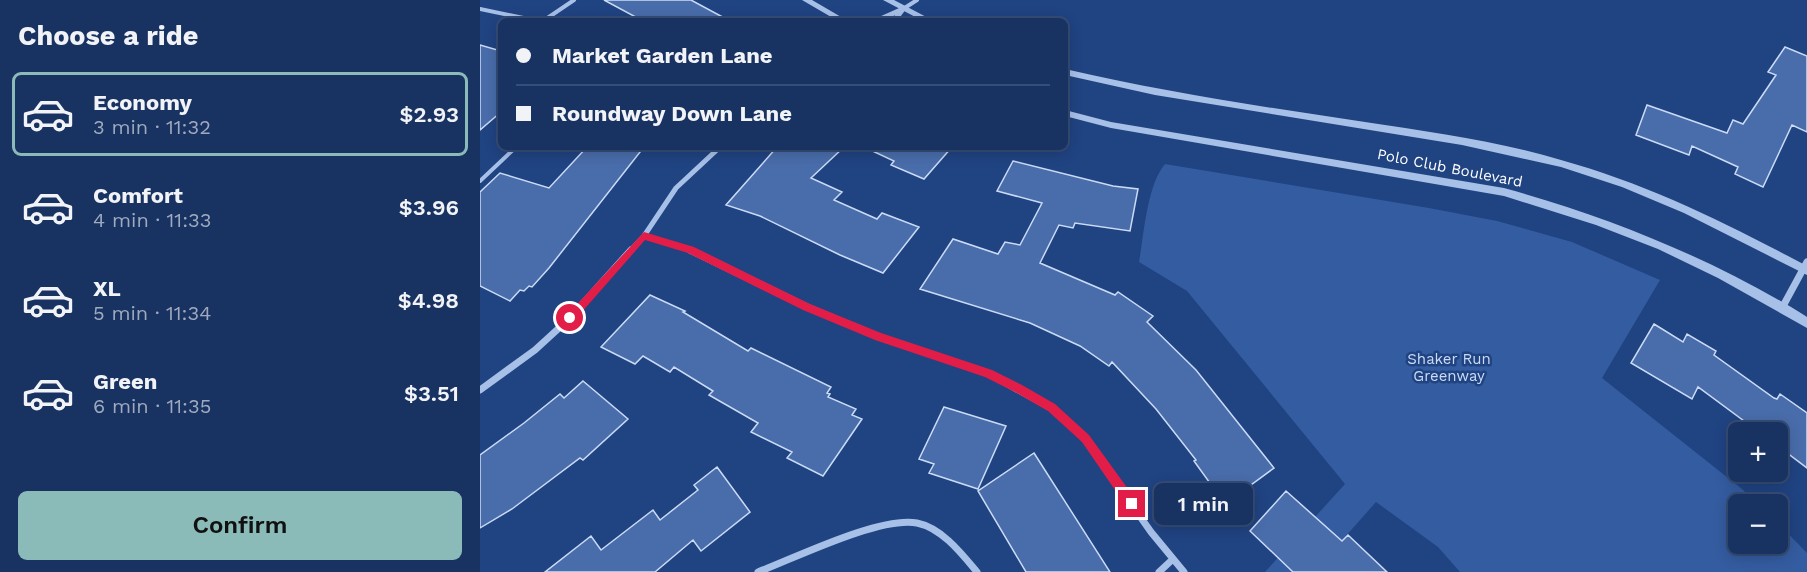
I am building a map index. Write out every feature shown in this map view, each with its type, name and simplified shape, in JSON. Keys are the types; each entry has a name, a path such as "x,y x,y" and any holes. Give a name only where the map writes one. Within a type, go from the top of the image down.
{"street":[{"path":"806,0 839,18"},
{"path":"887,0 923,18"},
{"path":"883,18 903,9"},
{"path":"896,18 903,9"},
{"name":"Polo Club Boulevard","path":"1068,73 1128,88 1508,150 1563,164 1667,200 1806,267"},
{"name":"Polo Club Boulevard","path":"1068,114 1112,125 1504,192 1556,206 1651,240 1722,274 1807,323"},
{"path":"480,390 535,350 570,318 644,236 676,188 717,150"},
{"path":"644,236 690,250 807,307 879,337 988,373 1051,408 1085,438 1151,532 1184,572"},
{"path":"1782,308 1806,267"},
{"path":"758,572 874,527 916,522 954,543 977,572"},
{"path":"1159,572 1173,560"}],"lane":[{"path":"547,18 574,0"},
{"path":"903,9 917,0"},
{"path":"480,9 524,18"},
{"path":"480,181 513,150"}],"green space":[{"name":"Shaker Run Greenway","path":"1165,164 1497,221 1572,242 1660,280 1602,378 1728,478 1728,482 1733,482 1747,494 1728,494 1728,554 1788,554 1788,533 1807,553 1807,572 1460,572 1438,547 1376,502 1314,572 1265,572 1345,484 1187,291 1139,262 1150,197"}],"building":[{"path":"604,0 691,0 724,18 637,18"},
{"path":"480,45 498,50 498,115 480,130"},
{"path":"1785,47 1807,56 1807,132 1792,125 1763,187 1735,174 1738,167 1692,146 1689,155 1636,135 1647,105 1727,133 1733,120 1743,124 1776,75 1768,72"},
{"path":"584,150 642,150 532,287 529,286 524,291 520,290 510,301 480,286 480,192 500,173 549,188"},
{"path":"774,150 841,150 811,178 842,192 834,200 877,219 882,213 919,227 883,273 760,216 726,205"},
{"path":"870,150 949,150 924,179 891,165 894,161"},
{"path":"1013,161 1113,186 1138,189 1130,231 1075,223 1073,228 1059,225 1040,263 1115,295 1118,292 1153,316 1147,322 1196,370 1274,468 1225,504 1194,461 1196,460 1156,409 1112,362 1109,366 1080,346 1030,323 920,289 953,239 998,254 1005,242 1020,245 1042,203 997,191"},
{"path":"650,295 685,311 683,312 748,351 751,348 831,387 827,393 830,394 828,397 856,409 852,415 862,419 823,476 787,458 792,452 751,432 758,423 709,395 713,391 674,367 670,372 643,356 635,364 601,347"},
{"path":"1654,324 1683,342 1687,334 1716,351 1714,355 1774,398 1777,399 1780,394 1807,413 1807,468 1788,454 1788,422 1745,422 1698,387 1692,399 1631,363"},
{"path":"583,381 628,419 583,460 580,458 512,509 480,528 480,455 560,394 564,398"},
{"path":"944,407 1006,426 978,489 929,473 934,464 919,459"},
{"path":"1034,453 1110,572 1026,572 978,491"},
{"path":"717,467 750,512 701,551 693,540 655,572 545,572 591,536 601,550 653,510 660,520 698,490 694,485"},
{"path":"1286,491 1342,541 1348,535 1387,572 1293,572 1250,531"}],"route":[{"path":"570,318 644,236 690,250 807,307 879,337 988,373 1018,388 1051,408 1085,438 1132,504"}]}
